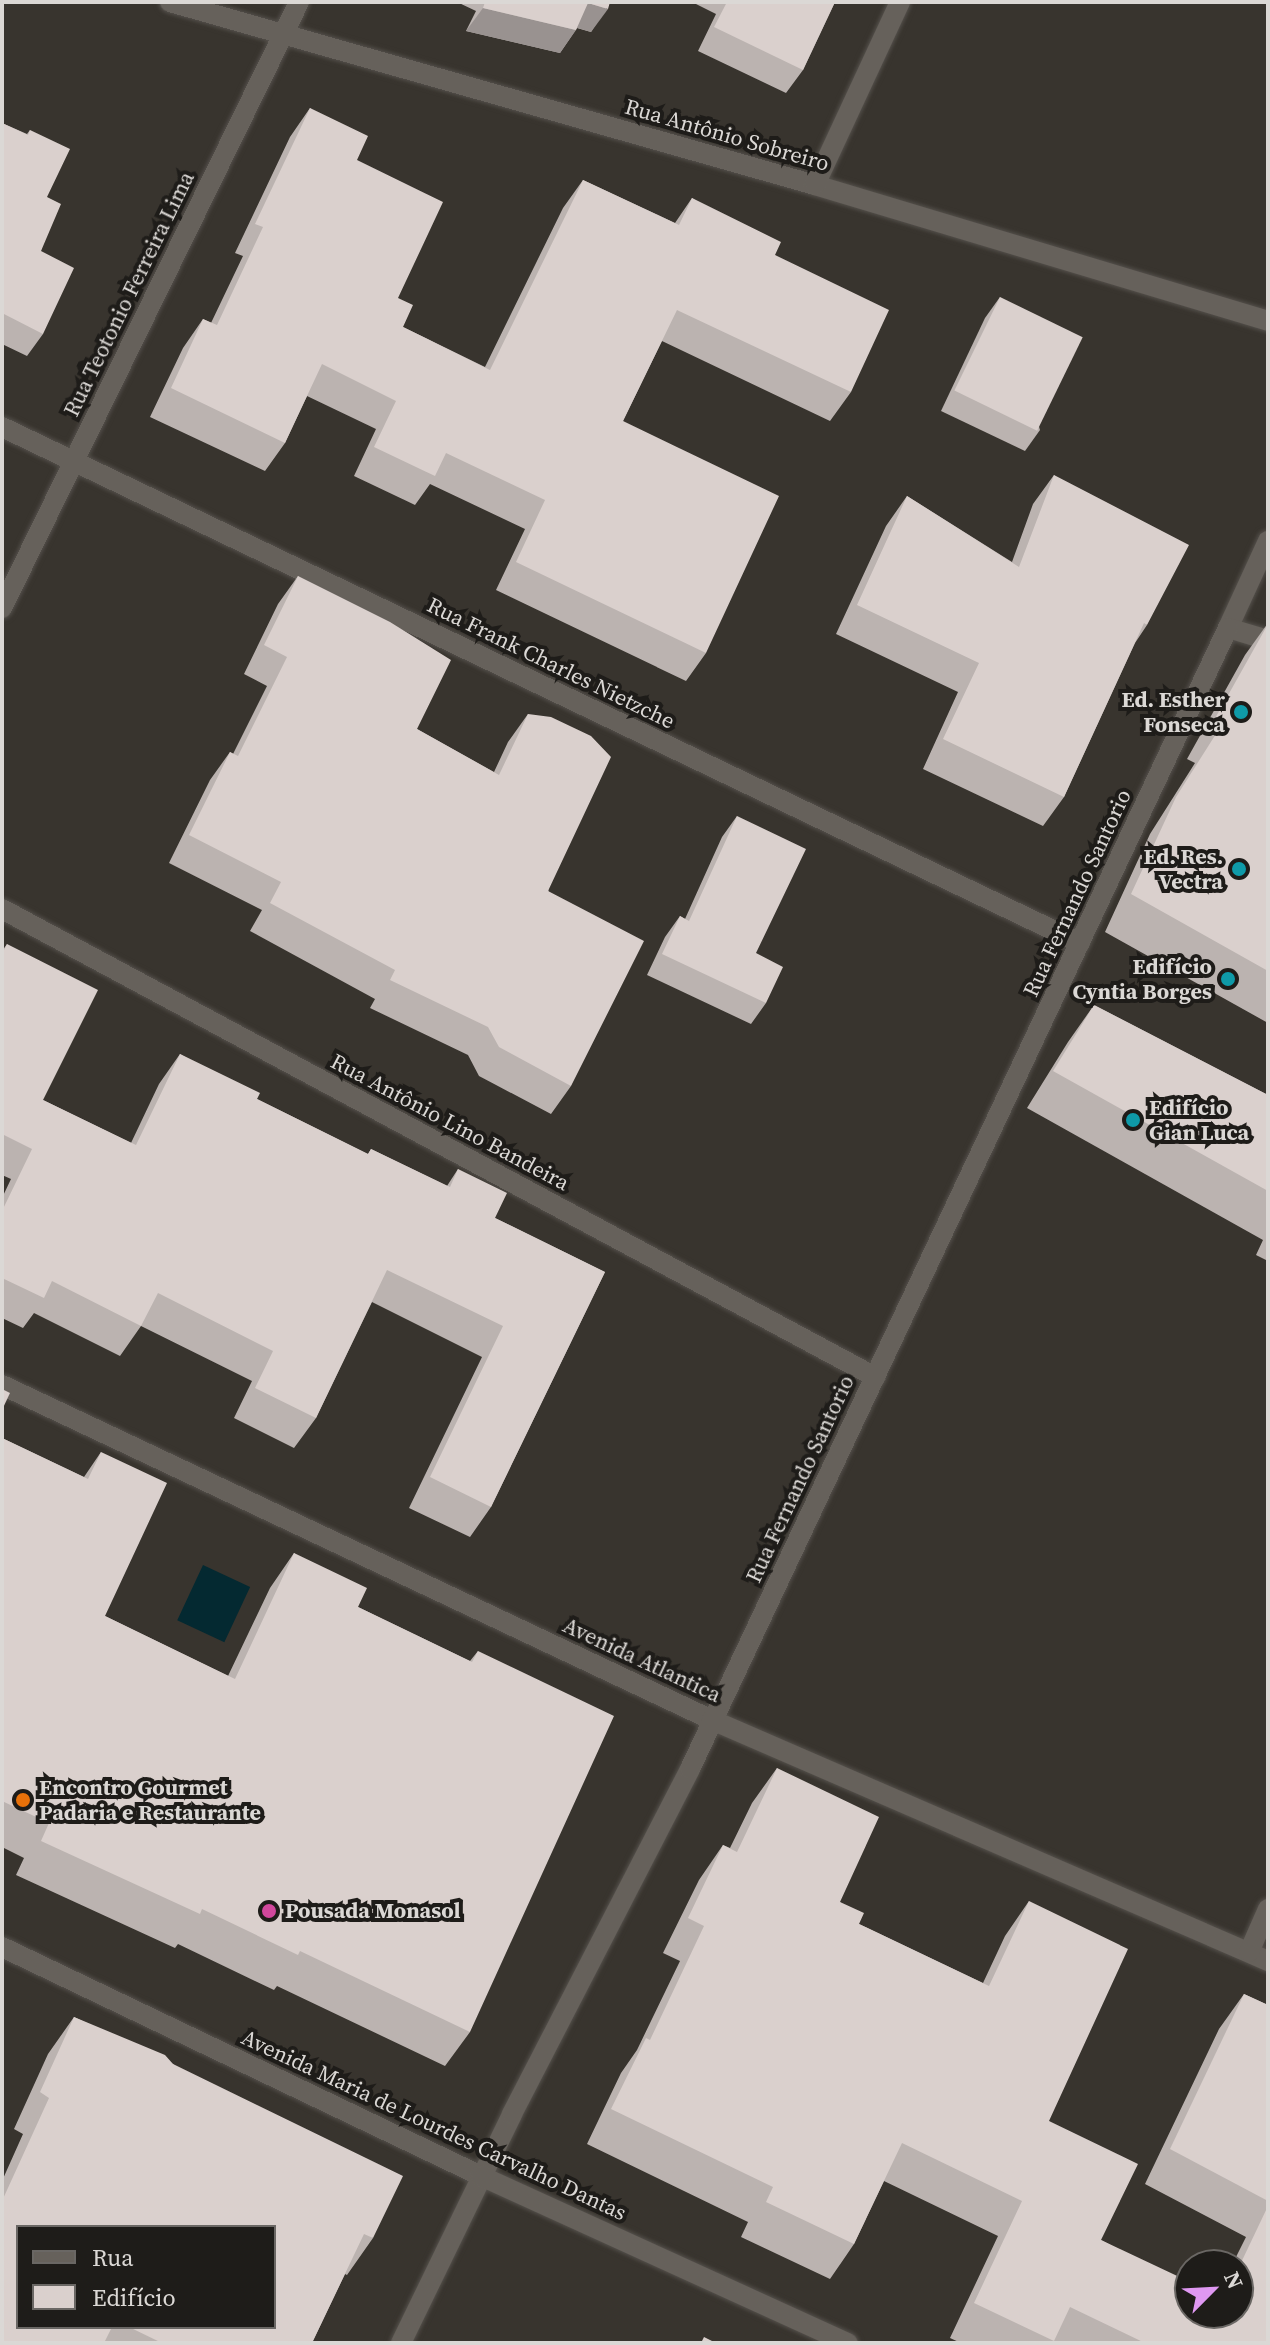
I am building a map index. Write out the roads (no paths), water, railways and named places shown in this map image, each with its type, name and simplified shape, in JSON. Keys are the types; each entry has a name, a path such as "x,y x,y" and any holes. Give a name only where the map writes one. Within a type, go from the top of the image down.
{"street":[{"name":"Rua Antônio Sobreiro","path":"170,2 815,185 1268,321"},
{"name":"Rua Teotonio Ferreira Lima","path":"2,608 299,2"},
{"path":"815,185 900,2"},
{"name":"Rua Frank Charles Nietzche","path":"2,427 1080,943"},
{"path":"1268,541 1228,628 1268,640"},
{"name":"Rua Fernando Santorio","path":"401,2343 481,2176 712,1720 1228,628"},
{"name":"Rua Antônio Lino Bandeira","path":"2,909 875,1377"},
{"name":"Avenida Atlantica","path":"2,1385 712,1720 1268,1961"},
{"path":"1249,1952 1268,1909"},
{"name":"Avenida Maria de Lourdes Carvalho Dantas","path":"2,1947 481,2176 848,2343"}],"water":[{"path":"203,1565 250,1587 224,1642 177,1620"}],"place":[{"name":"Ed. Esther Fonseca","path":"1241,712"},
{"name":"Ed. Res. Vectra","path":"1239,869"},
{"name":"Edifício Cyntia Borges","path":"1228,979"},
{"name":"Edifício Gian Luca","path":"1133,1120"},
{"name":"Encontro Gourmet Padaria e Restaurante","path":"23,1800"},
{"name":"Pousada Monasol","path":"269,1911"}]}
